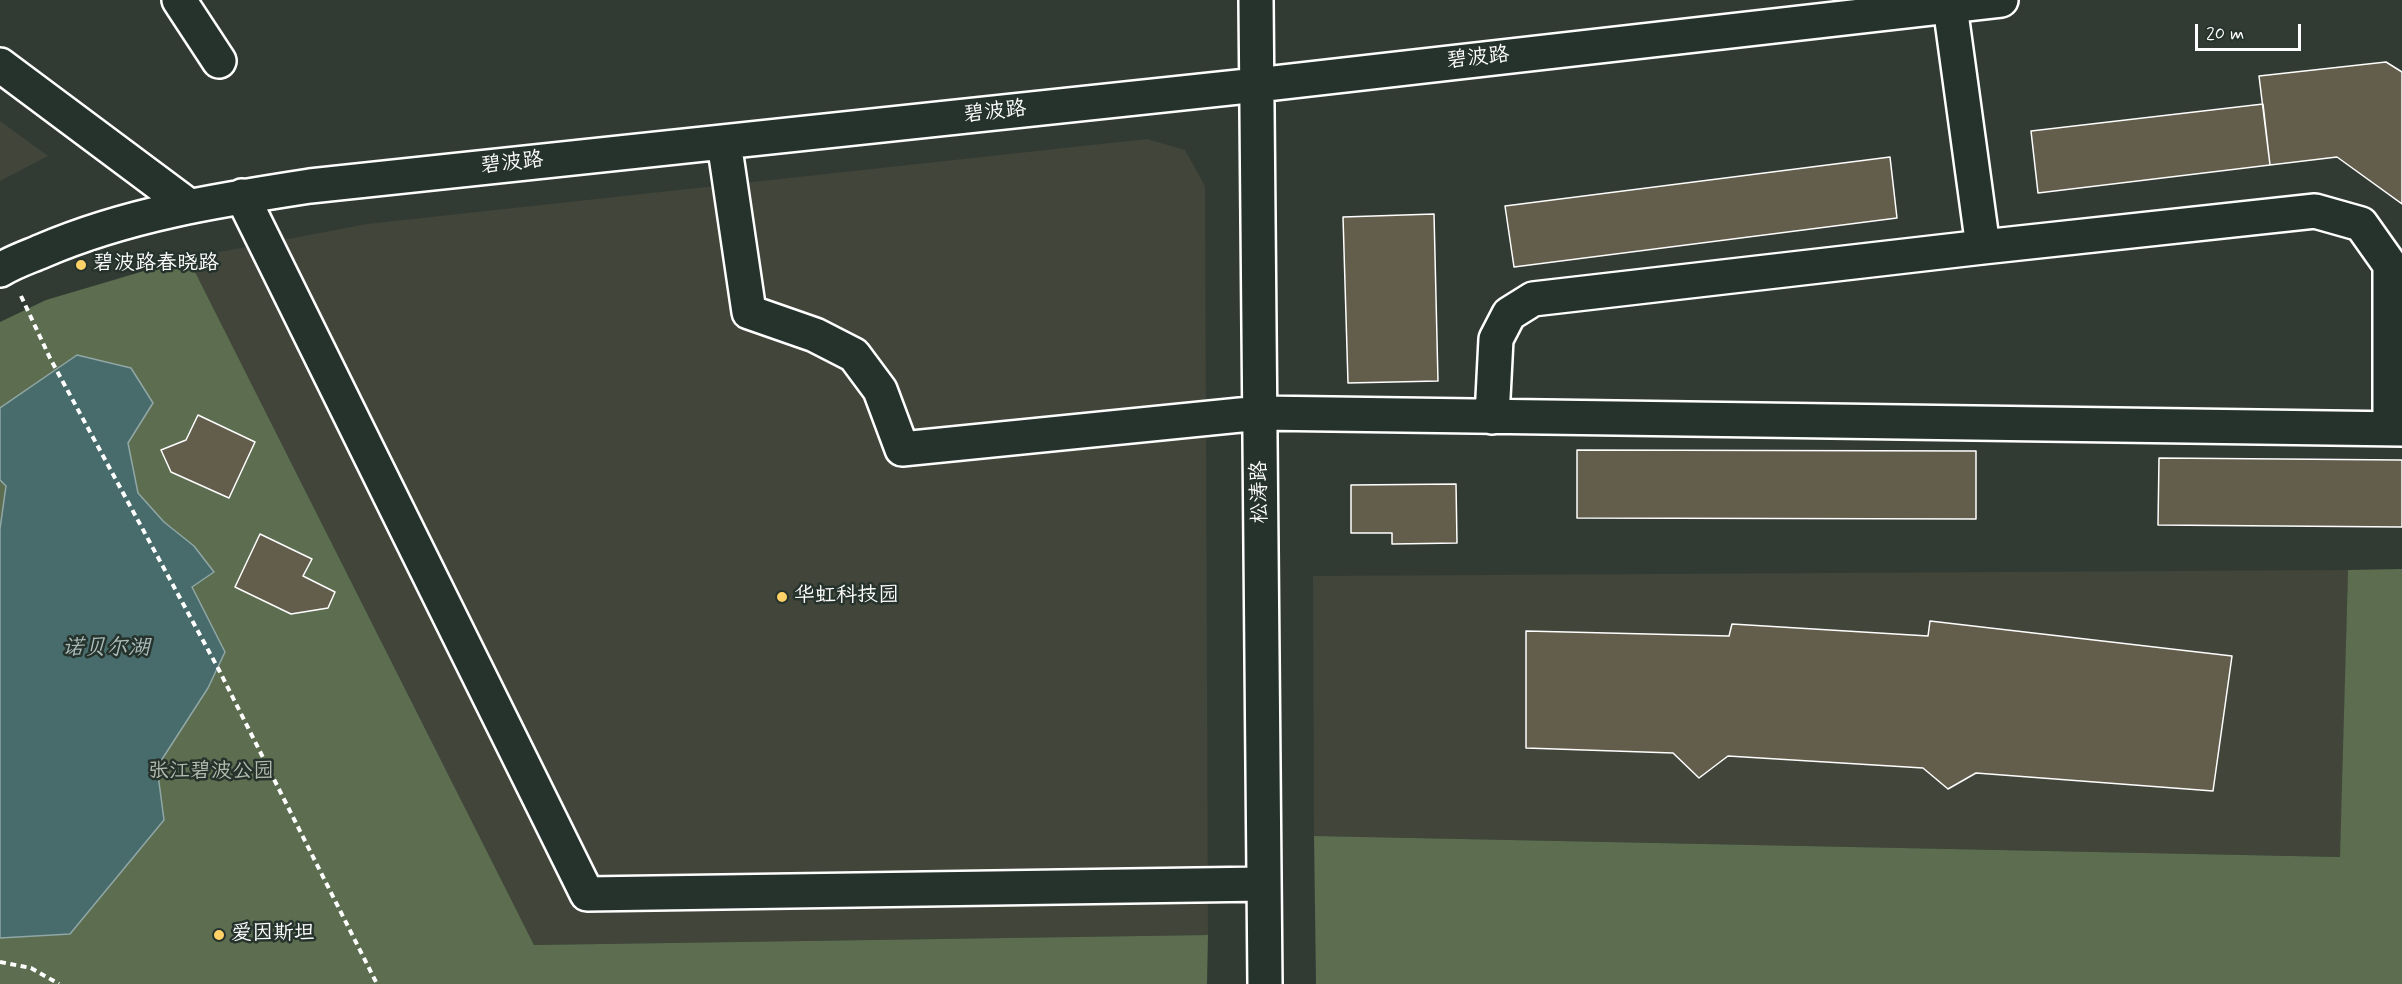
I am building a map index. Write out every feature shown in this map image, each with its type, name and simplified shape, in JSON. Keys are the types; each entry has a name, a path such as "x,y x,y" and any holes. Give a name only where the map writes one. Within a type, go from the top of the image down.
{"street":[{"path":"179,0 219,61"},
{"name":"松涛路","path":"1256,0 1265,984"},
{"name":"碧波路","path":"3,268 68,240 121,222 189,206 310,186 1257,85 2001,0"},
{"path":"1950,6 1983,247"},
{"path":"0,65 189,206"},
{"path":"724,141 749,312 815,334 854,355 880,390 902,449 1260,413 1492,417 2396,428 2390,265 2361,224 2315,212 1983,247 1533,299 1509,314 1496,339 1492,417"},
{"path":"242,196 587,894 1264,884"}],"path":[{"path":"3,268 219,670 377,984"},
{"path":"0,962 31,968 59,984"}],"shaded area":[{"path":"0,121 48,156 0,181"},
{"name":"华虹科技园","path":"1147,139 1185,150 1205,186 1208,935 534,945 188,258 367,224"},
{"path":"2348,570 2341,857 1314,836 1313,576"}],"green space":[{"name":"张江碧波公园","path":"188,258 534,945 1208,935 1207,984 0,984 0,322 46,300"},
{"path":"2402,569 2402,984 1316,984 1314,836 2340,857 2348,570"}],"water":[{"name":"诺贝尔湖","path":"77,355 131,368 153,403 128,443 138,493 164,522 194,546 214,572 192,587 225,652 208,688 157,767 164,820 70,934 0,938 0,529 6,486 0,480 0,408"}],"building":[{"path":"2386,62 2402,72 2402,204 2337,157 2270,165 2259,76"},
{"path":"2263,104 2270,165 2038,193 2031,131"},
{"path":"1890,157 1897,218 1514,267 1505,206"},
{"path":"1434,214 1438,381 1348,383 1343,217"},
{"path":"198,415 255,442 229,498 171,472 161,450 186,440"},
{"path":"1577,450 1976,451 1976,519 1577,518"},
{"path":"2159,458 2402,460 2402,527 2158,525"},
{"path":"1456,484 1457,543 1392,544 1392,533 1351,533 1351,485"},
{"path":"260,534 312,559 303,576 335,592 328,608 291,614 235,587"},
{"path":"1930,621 2232,656 2213,791 1976,773 1948,789 1923,768 1728,756 1699,778 1673,753 1526,748 1526,631 1729,636 1732,624 1928,636"}],"place":[{"name":"碧波路春晓路","path":"81,265"},
{"name":"华虹科技园","path":"782,597"},
{"name":"爱因斯坦","path":"219,935"}]}
